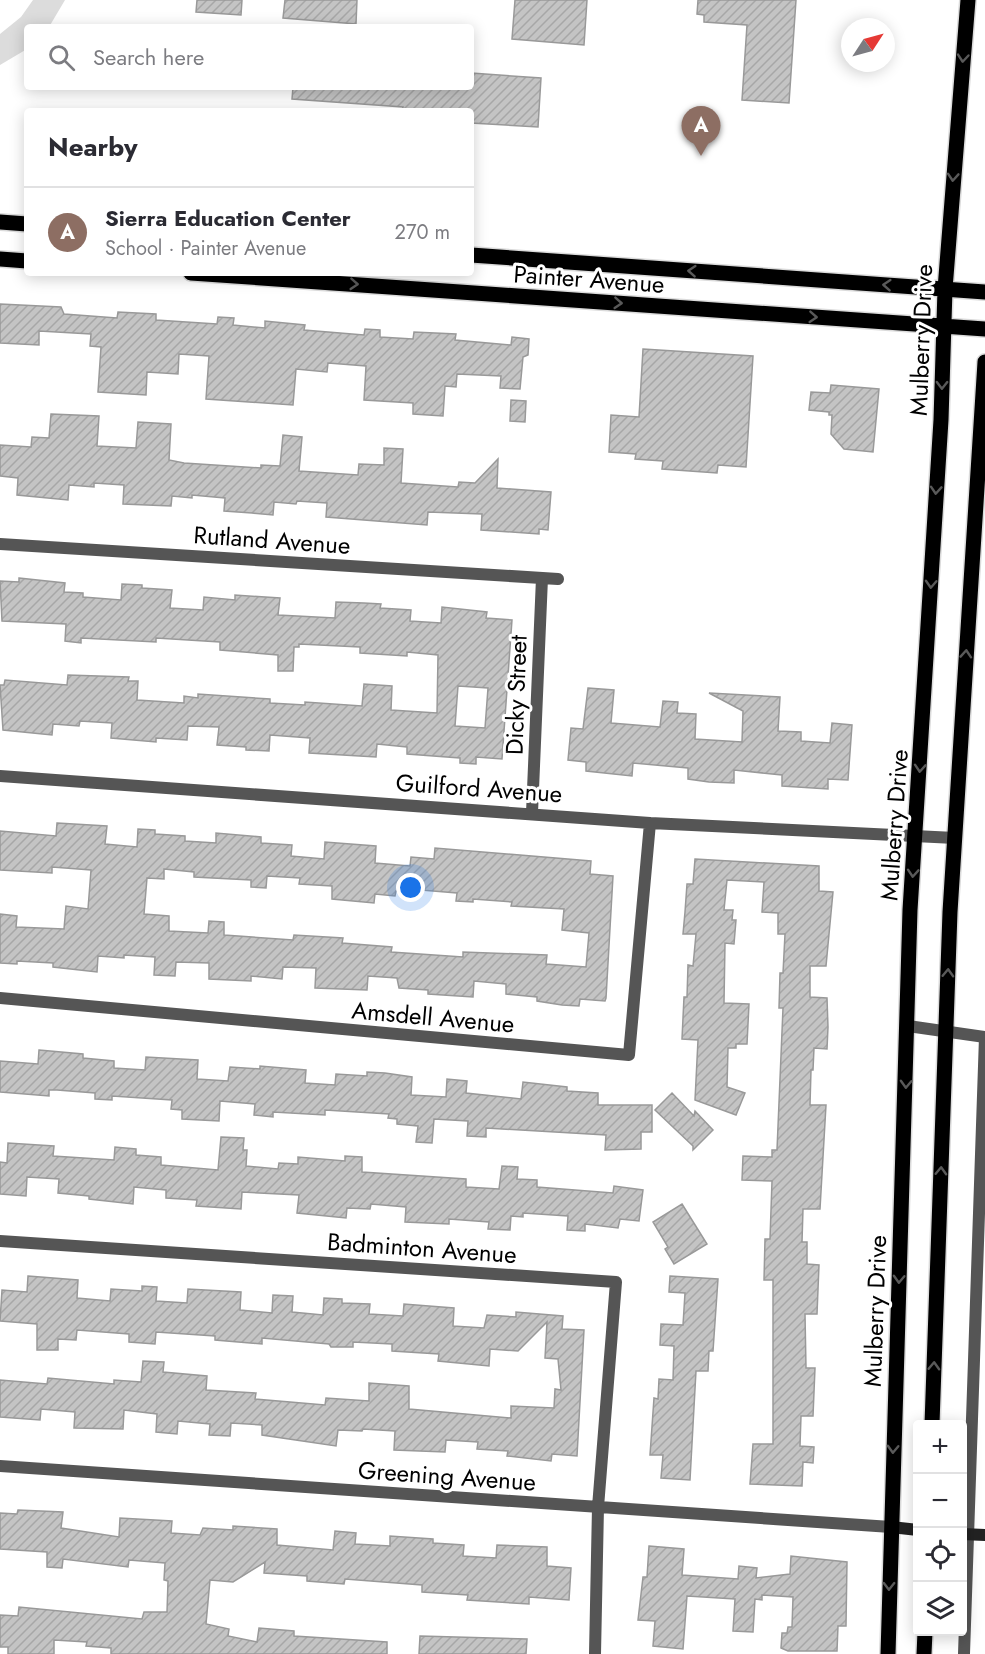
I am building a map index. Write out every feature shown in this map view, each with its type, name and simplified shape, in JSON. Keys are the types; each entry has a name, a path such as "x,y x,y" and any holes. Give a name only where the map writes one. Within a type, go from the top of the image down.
{"main road":[{"name":"Mulberry Drive","path":"888,1654 910,910 941,420 945,289 968,0"},
{"path":"0,222 24,224"},
{"name":"Painter Avenue","path":"474,255 985,292"},
{"path":"0,260 24,261"},
{"name":"Painter Avenue","path":"233,276 985,329"},
{"path":"932,1420 955,838 985,362"},
{"path":"924,1654 925,1636"}],"street":[{"name":"Rutland Avenue","path":"0,544 558,579"},
{"name":"Dicky Street","path":"532,813 542,578"},
{"name":"Guilford Avenue","path":"0,776 650,823 955,838"},
{"name":"Amsdell Avenue","path":"0,998 629,1055 650,823"},
{"path":"908,1026 985,1037 980,1292 965,1528"},
{"name":"Badminton Avenue","path":"0,1241 616,1282 598,1508"},
{"name":"Greening Avenue","path":"0,1466 891,1527"},
{"path":"595,1654 598,1508"},
{"path":"891,1527 913,1529"},
{"path":"967,1534 985,1535"},
{"path":"964,1654 965,1582"}],"shaded area":[{"path":"33,0 65,0 51,24 24,24 24,51 0,65 0,34 21,17"}],"building":[{"path":"197,0 242,0 241,15 196,12"},
{"path":"285,0 357,0 356,24 283,18"},
{"path":"515,0 587,0 584,45 512,39"},
{"path":"698,0 796,0 789,103 742,100 747,25 704,22 704,15 697,14"},
{"path":"474,73 541,78 538,127 474,123 474,108 403,108 292,99 293,90 474,90"},
{"path":"0,304 61,307 64,314 117,318 118,312 156,314 156,320 217,324 218,317 234,318 233,325 265,328 265,321 305,325 304,330 364,335 365,329 380,330 380,337 413,339 414,332 456,334 455,340 511,345 512,337 529,339 528,355 523,357 520,389 500,388 501,376 457,374 456,387 445,386 443,416 413,414 413,403 364,400 366,366 328,363 327,372 296,369 293,405 206,399 209,356 179,354 178,374 147,372 146,395 98,392 101,347 90,346 91,334 39,331 39,345 0,343"},
{"path":"643,349 753,356 746,467 718,465 717,473 662,469 663,461 635,459 636,454 609,452 611,415 639,417"},
{"path":"831,385 879,389 873,452 844,449 831,434 832,415 829,415 829,412 809,410 811,392 830,393"},
{"path":"511,400 526,401 525,422 510,421"},
{"path":"51,414 99,416 97,446 136,448 138,422 171,424 169,460 184,463 261,468 261,465 280,466 283,435 302,437 299,471 358,475 359,464 384,465 384,448 403,449 401,483 458,487 459,482 475,483 498,459 497,488 551,492 548,530 539,529 539,534 481,530 482,514 428,512 427,525 326,517 327,503 297,501 296,504 274,502 273,515 224,511 225,498 192,495 192,498 172,496 171,506 123,504 124,485 94,483 94,487 69,485 68,500 17,495 18,478 0,476 0,445 31,447 32,437 49,438"},
{"path":"19,578 65,583 64,592 83,593 83,597 121,600 122,584 172,590 170,608 203,610 204,597 235,600 235,595 280,598 278,615 335,618 336,602 381,604 380,608 411,610 410,621 441,623 442,607 487,612 486,618 512,620 502,759 476,757 476,764 460,763 460,758 407,754 407,747 377,744 376,757 309,753 310,738 270,735 269,751 246,750 246,747 217,745 219,727 188,726 187,740 156,738 156,742 111,738 112,723 80,721 79,726 53,724 52,735 3,730 0,685 4,685 5,680 67,685 68,675 129,677 128,681 138,681 137,700 184,703 184,696 198,698 198,694 270,699 270,703 305,705 305,702 362,706 364,684 392,686 391,710 437,713 438,655 407,652 407,656 360,653 360,647 299,644 299,647 294,647 293,671 278,671 278,655 220,650 220,642 156,638 156,642 81,638 81,643 65,641 66,624 2,621 0,581 19,582","holes":["458,686 488,688 485,728 455,726"]},
{"path":"588,688 614,690 611,723 660,727 663,701 678,702 677,713 696,714 695,739 742,742 743,711 709,693 780,697 778,731 801,732 801,741 830,743 832,723 852,725 848,780 828,779 828,789 782,786 782,775 734,770 734,783 688,779 688,768 633,763 632,776 586,771 586,762 568,760 571,728 583,729"},
{"path":"57,823 107,826 105,844 137,847 138,829 155,830 155,834 185,836 185,841 216,843 216,833 261,837 261,843 292,845 291,856 324,859 325,842 376,846 375,863 410,866 411,857 434,859 435,848 591,861 590,874 613,876 606,998 605,1001 580,999 579,1006 562,1005 537,1001 537,997 506,994 506,984 474,981 473,997 428,994 428,990 399,988 397,978 368,976 367,990 315,988 316,968 283,967 282,979 251,976 251,981 209,979 209,963 176,962 175,976 154,975 155,957 124,955 124,958 98,956 97,972 53,967 53,963 17,961 17,964 0,963 0,914 17,916 16,927 64,929 66,906 88,909 91,870 52,867 52,873 0,870 0,831 56,836","holes":["164,869 194,872 194,877 251,880 251,887 266,888 267,876 300,878 299,884 332,886 332,899 374,903 375,894 395,896 396,891 421,893 421,890 457,893 456,901 473,902 473,899 512,902 511,906 564,909 562,930 589,933 586,967 546,964 547,955 463,952 463,957 391,952 392,947 342,943 343,938 294,935 293,940 224,935 224,922 209,921 208,933 169,931 169,916 144,914 147,878 164,879"]},
{"path":"695,859 819,866 819,891 833,892 826,966 810,966 810,997 827,998 828,1027 827,1049 814,1048 813,1070 811,1070 810,1105 826,1105 820,1209 803,1209 802,1242 807,1242 807,1264 819,1265 817,1314 805,1314 806,1368 815,1368 813,1416 801,1416 800,1446 814,1447 813,1463 803,1462 802,1486 750,1484 753,1444 773,1444 773,1280 764,1280 765,1239 770,1239 772,1181 742,1180 743,1156 772,1157 772,1150 777,1150 783,1008 779,1008 780,973 783,973 785,934 778,934 778,913 762,912 764,882 727,880 724,910 733,910 732,920 736,920 734,944 725,943 724,1003 749,1004 747,1044 736,1044 736,1048 728,1048 727,1087 745,1093 736,1115 695,1100 698,1040 682,1039 688,965 693,966 696,934 683,934 687,884 693,884"},
{"path":"39,1050 83,1054 83,1058 114,1061 114,1068 145,1070 146,1057 198,1060 197,1079 228,1081 230,1067 260,1069 260,1066 306,1070 305,1083 335,1085 336,1074 367,1076 367,1072 385,1073 412,1077 411,1095 446,1097 447,1079 467,1081 466,1093 521,1099 523,1082 567,1087 567,1091 598,1093 598,1105 652,1105 652,1132 641,1132 641,1149 605,1150 606,1135 486,1128 486,1137 467,1136 468,1121 434,1119 432,1143 416,1142 418,1126 397,1124 397,1119 388,1118 389,1114 325,1110 325,1115 273,1112 273,1117 254,1115 255,1104 220,1101 219,1121 182,1119 182,1110 171,1109 172,1100 112,1096 112,1100 95,1099 95,1093 57,1090 49,1090 49,1096 0,1092 0,1061 38,1064"},
{"path":"672,1093 694,1116 695,1111 713,1130 693,1150 693,1146 655,1110"},
{"path":"221,1137 244,1138 243,1150 247,1150 246,1166 278,1169 279,1163 298,1164 298,1157 345,1161 345,1156 362,1157 362,1172 466,1179 466,1187 499,1189 502,1166 518,1167 517,1179 537,1180 537,1187 613,1193 614,1186 643,1190 639,1221 620,1219 618,1228 585,1224 585,1231 567,1230 568,1216 523,1213 523,1217 511,1216 510,1230 488,1229 489,1222 449,1219 449,1224 405,1222 406,1207 371,1204 370,1209 347,1208 346,1218 297,1213 299,1195 242,1192 241,1209 196,1206 197,1200 166,1198 166,1190 134,1187 133,1204 58,1193 59,1179 27,1177 26,1196 0,1194 0,1162 7,1163 8,1143 54,1146 53,1156 114,1160 115,1147 136,1149 136,1155 161,1157 161,1165 218,1170"},
{"path":"682,1204 707,1244 674,1264 665,1249 668,1247 653,1222"},
{"path":"28,1276 78,1280 77,1298 110,1301 111,1289 142,1291 142,1286 157,1287 156,1301 187,1303 188,1289 241,1292 240,1310 272,1313 273,1295 293,1296 292,1312 323,1315 324,1298 342,1299 342,1303 370,1304 369,1314 403,1316 404,1304 454,1308 453,1326 484,1328 487,1315 516,1317 516,1312 563,1316 562,1329 584,1330 577,1456 552,1454 551,1461 507,1456 508,1451 477,1449 478,1442 446,1440 445,1452 394,1450 395,1431 363,1429 362,1431 338,1430 336,1446 262,1435 262,1425 231,1423 230,1436 209,1435 210,1424 178,1421 177,1434 156,1432 157,1414 124,1410 123,1429 74,1428 75,1412 41,1409 40,1420 0,1417 0,1380 47,1384 48,1378 114,1384 114,1380 141,1382 143,1361 164,1362 163,1372 207,1376 206,1390 256,1393 255,1399 325,1405 326,1398 369,1401 369,1383 409,1386 409,1409 511,1418 511,1406 554,1408 555,1389 561,1390 558,1359 545,1358 547,1322 518,1351 490,1349 489,1366 438,1361 439,1354 392,1351 392,1344 353,1342 353,1347 331,1347 329,1344 262,1338 262,1344 215,1340 215,1336 156,1332 155,1344 129,1342 129,1334 77,1330 76,1340 58,1339 58,1350 37,1350 37,1324 0,1321 2,1290 27,1292"},
{"path":"670,1276 718,1279 713,1351 709,1351 708,1371 696,1371 690,1480 661,1478 663,1455 650,1455 654,1398 658,1399 659,1379 673,1380 674,1346 660,1345 661,1324 683,1325 685,1293 669,1292"},
{"path":"18,1510 63,1512 61,1528 119,1537 120,1518 172,1521 171,1533 200,1535 203,1528 233,1530 233,1526 277,1529 277,1545 333,1550 335,1531 356,1533 355,1544 390,1546 390,1536 433,1539 433,1543 464,1545 463,1556 496,1558 497,1545 547,1547 547,1566 571,1568 569,1600 529,1597 529,1604 467,1600 468,1595 422,1592 422,1585 345,1579 344,1584 307,1581 307,1576 264,1573 265,1562 233,1582 210,1580 206,1624 229,1629 228,1636 257,1642 259,1628 294,1631 294,1636 387,1642 387,1654 111,1654 111,1648 86,1646 87,1642 54,1640 54,1654 8,1654 8,1647 0,1647 0,1615 18,1616 19,1607 142,1619 144,1612 167,1612 168,1581 164,1580 165,1563 129,1560 128,1567 63,1559 62,1568 47,1567 47,1552 0,1549 0,1513 17,1514"},
{"path":"649,1546 684,1549 682,1575 738,1579 739,1566 757,1568 756,1578 790,1574 791,1556 847,1562 846,1626 838,1626 837,1651 788,1651 781,1648 782,1633 787,1633 788,1627 792,1627 793,1597 762,1595 762,1600 755,1599 753,1632 733,1631 735,1599 687,1596 683,1649 653,1646 655,1621 638,1620 643,1577 647,1577"},
{"path":"420,1636 527,1639 526,1654 419,1654"}],"place":[{"name":"Sierra Education Center","path":"701,156"}]}
